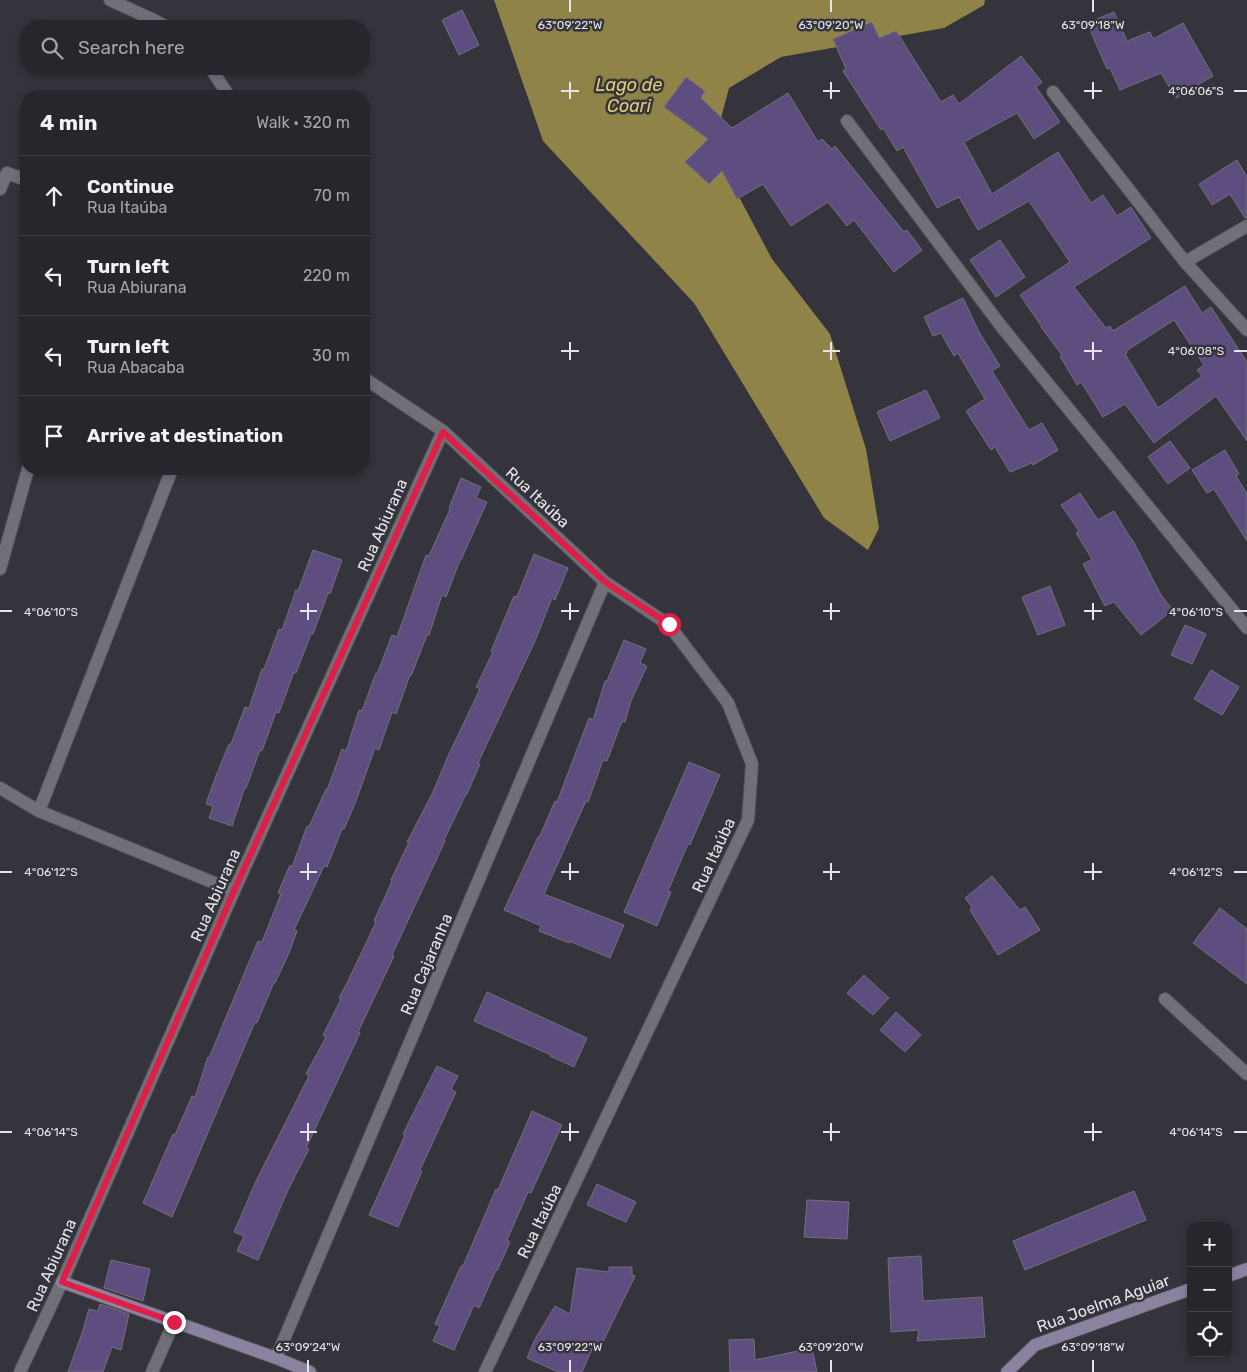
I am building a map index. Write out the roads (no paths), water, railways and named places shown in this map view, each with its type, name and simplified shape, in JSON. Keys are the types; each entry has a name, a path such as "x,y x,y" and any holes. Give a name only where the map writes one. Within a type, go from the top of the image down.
{"street":[{"path":"110,0 154,20"},
{"path":"215,75 225,90"},
{"path":"1053,92 1186,262 1247,330"},
{"path":"847,121 1002,326 1247,628"},
{"path":"0,189 7,173 20,178"},
{"path":"1186,262 1247,226"},
{"name":"Rua Itaúba","path":"370,382 443,432 605,582 669,624 728,703 752,764 748,820 485,1372"},
{"name":"Rua Abiurana","path":"20,1372 62,1282 234,891 443,432"},
{"path":"0,569 26,475"},
{"path":"39,811 170,475"},
{"name":"Rua Cajaranha","path":"276,1358 605,582"},
{"path":"0,788 39,811 234,891"},
{"path":"1165,999 1247,1074"},
{"path":"1232,1275 1247,1269"},
{"path":"62,1282 276,1358 310,1372"},
{"name":"Rua Joelma Aguiar","path":"1006,1372 1035,1345 1187,1290"},
{"path":"152,1372 174,1322"}],"water":[{"name":"Lago de Coari","path":"494,0 985,0 984,5 944,28 781,57 729,88 713,148 772,259 830,334 866,449 879,528 868,550 824,518 694,303 543,141"}]}
